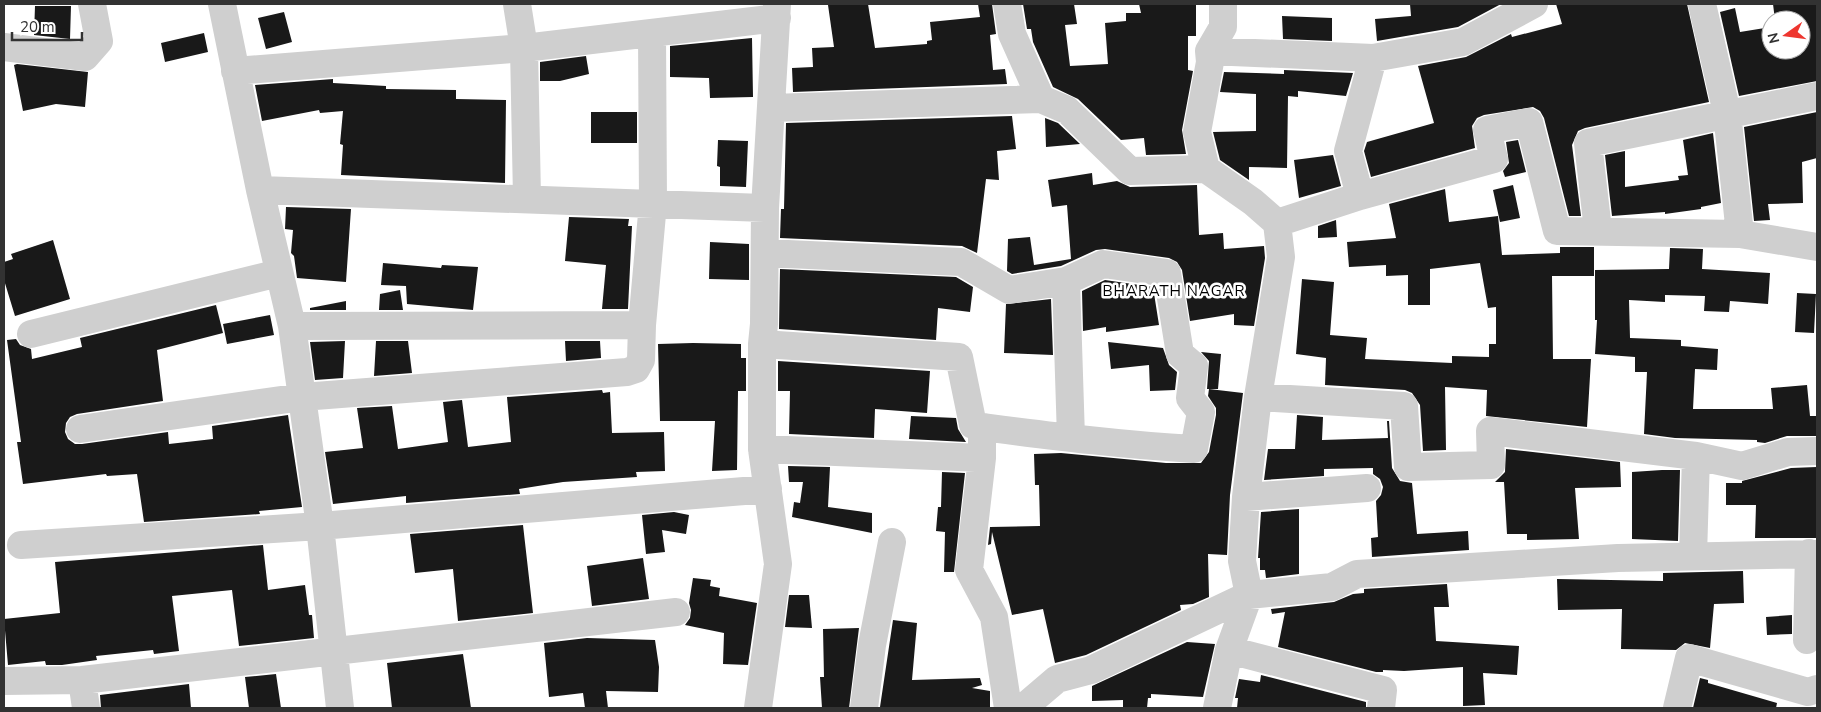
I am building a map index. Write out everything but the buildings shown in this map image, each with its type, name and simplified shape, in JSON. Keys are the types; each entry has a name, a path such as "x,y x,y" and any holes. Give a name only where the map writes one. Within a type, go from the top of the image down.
{"street":[{"path":"4,47 84,57 99,41 92,4"},
{"path":"222,4 260,190 292,326 320,526 340,708"},
{"path":"517,4 524,48 527,198"},
{"path":"1007,4 1012,34 1041,99"},
{"path":"1206,169 1197,132 1210,62 1209,51 1223,27 1223,4"},
{"path":"1209,51 1373,58 1463,42 1534,4"},
{"path":"1702,4 1727,113 1740,234"},
{"path":"235,71 524,48 652,33 777,11 765,208 766,253 762,344 762,449 778,564 758,708"},
{"path":"80,429 302,397 627,372 636,369 641,360 642,325 653,203 652,33"},
{"path":"1360,196 1348,151 1373,58"},
{"path":"1598,230 1588,143 1817,96"},
{"path":"772,108 1041,99 1068,110 1130,171 1206,169 1252,202 1277,223 1280,257 1258,397 1246,497 1242,561 1249,595 1229,650 1217,708"},
{"path":"1277,223 1360,196 1494,159 1488,130 1529,122 1557,231 1598,230 1740,234 1817,247"},
{"path":"260,190 527,198 765,208"},
{"path":"762,344 959,357 973,425 1070,438 1194,449 1201,412 1190,398 1194,366 1180,354 1168,273 1102,264 1066,281 1008,290 961,262 766,253"},
{"path":"31,334 279,272"},
{"path":"1066,281 1070,438"},
{"path":"292,326 642,325"},
{"path":"1258,397 1404,406 1408,467 1491,465 1490,431 1696,456 1742,466 1788,452 1817,451"},
{"path":"982,427 982,458 969,570 994,617 1008,708"},
{"path":"762,449 982,458"},
{"path":"1693,556 1696,456"},
{"path":"1246,497 1367,488"},
{"path":"21,544 320,526 768,489"},
{"path":"864,708 872,644 892,542"},
{"path":"1023,708 1057,679 1091,670 1249,595 1332,587 1357,574 1693,556 1813,553 1807,640"},
{"path":"4,681 82,680 676,612"},
{"path":"1229,650 1383,690 1381,708"},
{"path":"1677,708 1689,658 1808,692 1817,689"},
{"path":"82,680 86,708"}],"district":[{"name":"BHARATH NAGAR","path":"1174,291"}]}
